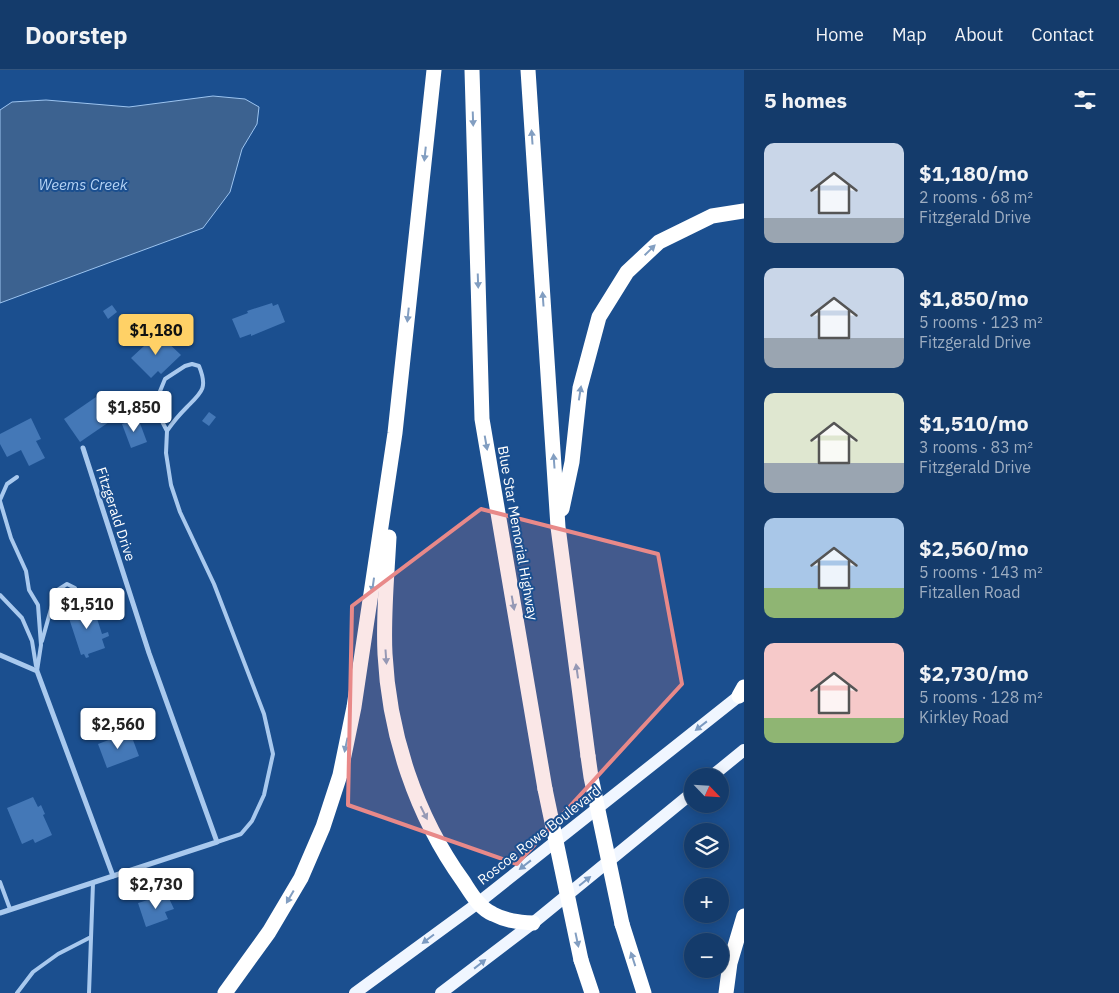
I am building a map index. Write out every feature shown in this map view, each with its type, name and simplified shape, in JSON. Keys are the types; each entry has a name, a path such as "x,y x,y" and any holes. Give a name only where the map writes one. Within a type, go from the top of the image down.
{"highway":[{"path":"225,993 269,932 301,878 323,828 340,775 354,706 395,433 434,70"},
{"name":"Blue Star Memorial Highway","path":"472,70 482,419 545,789 581,960 592,993"},
{"path":"528,70 558,527 591,777 622,924 644,993"},
{"path":"558,527 572,462 580,388 599,317 627,272 659,242 712,216 744,211"},
{"path":"395,433 385,645 391,703 402,753 418,801 448,860 478,902 492,914 499,917 514,922 533,923"},
{"path":"726,993 730,963 744,916"}],"main road":[{"name":"Roscoe Rowe Boulevard","path":"355,993 478,902 742,692"},
{"path":"722,768 744,750"},
{"path":"441,993 533,923 684,799"}],"street":[{"name":"Fitzgerald Drive","path":"83,448 149,653 217,842"},
{"path":"0,655 37,671 113,876"},
{"path":"0,913 217,842"}],"lane":[{"path":"167,431 188,406 198,398 203,386 200,366 192,364 185,366 165,379 158,392 154,406 167,431 166,453 171,485 180,512 214,584 264,714 273,754 264,795 252,820 241,834 217,842"},
{"path":"18,476 7,484 0,501 11,538 26,571 29,590 38,605 41,645"},
{"path":"37,671 41,645 56,591 67,584 75,588 79,602"},
{"path":"0,595 22,618 32,641 37,671"},
{"path":"0,882 10,909"},
{"path":"89,993 93,883"},
{"path":"17,993 32,972 58,954 92,937"}],"highlighted area":[{"path":"481,509 658,554 682,684 517,864 348,805 352,606"}],"water":[{"name":"Weems Creek","path":"213,96 245,99 259,107 257,124 242,149 230,192 203,228 0,303 0,110 12,102 46,100 129,107"}],"building":[{"path":"272,303 273,306 278,304 285,322 251,336 251,334 240,338 232,319 248,313 247,311"},
{"path":"112,305 117,312 108,319 103,311"},
{"path":"157,334 181,355 161,374 158,371 151,378 131,358"},
{"path":"96,397 112,420 80,442 64,419"},
{"path":"209,412 216,417 209,426 202,421"},
{"path":"31,418 41,439 36,441 45,458 29,466 21,450 7,457 0,444 0,434"},
{"path":"138,418 147,442 131,448 122,424"},
{"path":"92,603 102,634 108,632 109,636 102,639 105,648 88,654 89,657 86,658 84,654 81,655 67,612"},
{"path":"130,732 139,756 107,768 98,744"},
{"path":"33,797 38,807 41,805 45,814 43,815 52,835 35,843 33,839 22,844 7,808"},
{"path":"167,894 174,909 165,912 168,919 146,927 138,903"}]}
